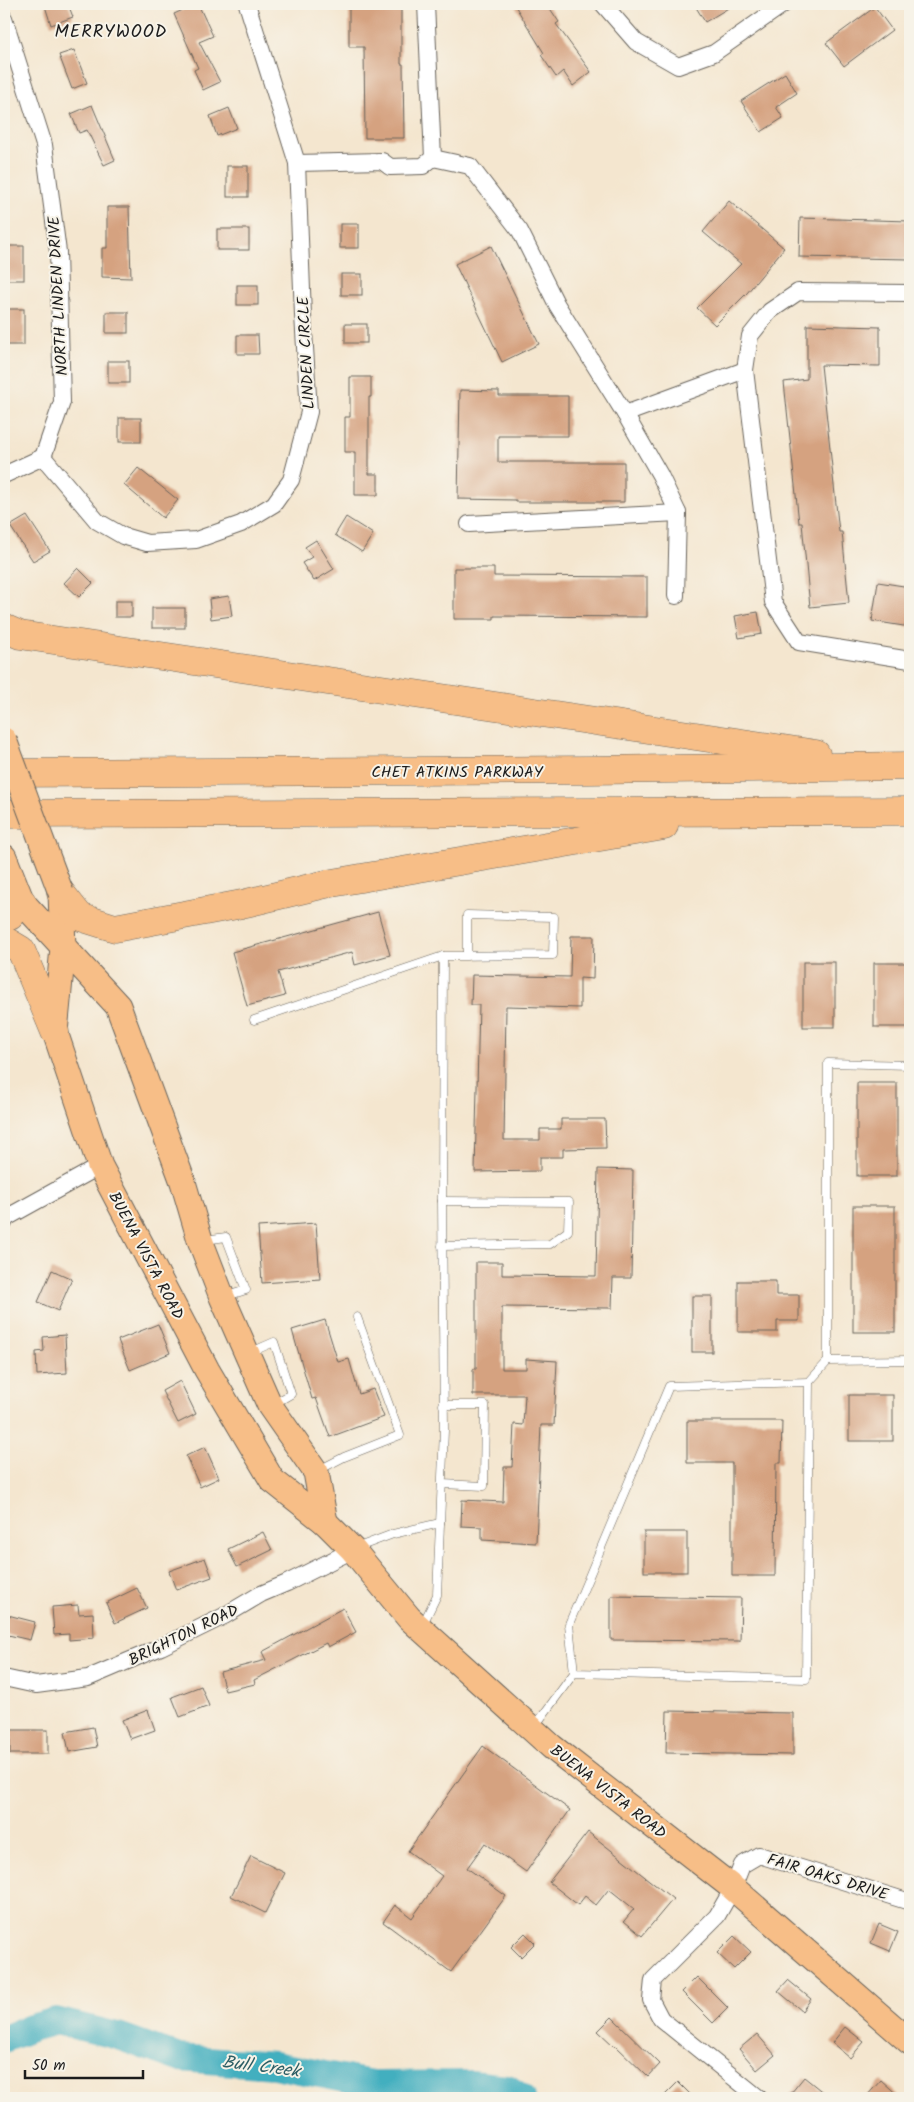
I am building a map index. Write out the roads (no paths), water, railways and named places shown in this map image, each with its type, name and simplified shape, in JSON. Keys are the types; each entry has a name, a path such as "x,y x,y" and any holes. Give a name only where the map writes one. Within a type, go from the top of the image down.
{"highway":[{"path":"4,628 20,635 904,766"},
{"name":"CHET ATKINS PARKWAY","path":"4,773 590,770 904,766"},
{"path":"61,893 80,917 115,928 242,904 326,884 652,827 910,811"},
{"path":"4,814 910,811"},
{"path":"4,940 21,950 55,1032"}],"main road":[{"name":"BUENA VISTA ROAD","path":"4,740 61,893 63,948 55,1032 100,1166 207,1370 272,1480 325,1522 352,1550 409,1618 532,1730 733,1888 908,2036"},
{"path":"4,857 13,909 63,948 118,1006 183,1182 200,1240 222,1297 270,1406 316,1472 325,1522"}],"street":[{"name":"LINDEN CIRCLE","path":"43,457 97,521 123,536 147,543 196,540 241,524 274,504 291,480 309,412 297,163 247,4"},
{"path":"426,4 433,158"},
{"path":"603,4 636,42 678,66 714,53 784,4"},
{"name":"NORTH LINDEN DRIVE","path":"4,18 44,145 58,252 62,402 43,457"},
{"path":"297,163 382,161 390,167 423,166 433,158"},
{"path":"433,158 470,166 520,231 557,305 625,414 660,475 678,514 676,596"},
{"path":"910,293 798,292 770,310 750,336 745,370 773,602 799,642 910,660"},
{"path":"625,414 745,370"},
{"path":"4,475 43,457"},
{"path":"469,524 678,514"},
{"path":"4,1219 100,1166"},
{"name":"BRIGHTON ROAD","path":"4,1678 36,1685 88,1678 169,1643 224,1616 261,1594 288,1583 352,1550"},
{"name":"FAIR OAKS DRIVE","path":"759,2098 662,2019 651,2000 653,1980 717,1916 733,1888 742,1865 759,1855 910,1902"}],"lane":[{"path":"254,1020 443,956 467,956 553,955 554,916 467,915 467,956"},
{"path":"421,1629 437,1595 442,1484 443,956"},
{"path":"574,1673 806,1679 809,1382 828,1361 828,1062 910,1066"},
{"path":"442,1201 569,1202 568,1231 550,1244 442,1246"},
{"path":"316,1472 344,1457 400,1435 357,1317"},
{"path":"828,1361 910,1360"},
{"path":"532,1730 574,1673 569,1624 669,1386 809,1382"},
{"path":"442,1484 484,1486 485,1405 443,1405"},
{"path":"352,1550 393,1534 440,1523"}],"waterway":[{"name":"Bull Creek","path":"4,2039 31,2028 56,2021 118,2036 179,2058 274,2065 377,2085 471,2084 507,2088 522,2098"}],"district":[{"name":"MERRYWOOD","path":"111,31"}]}
